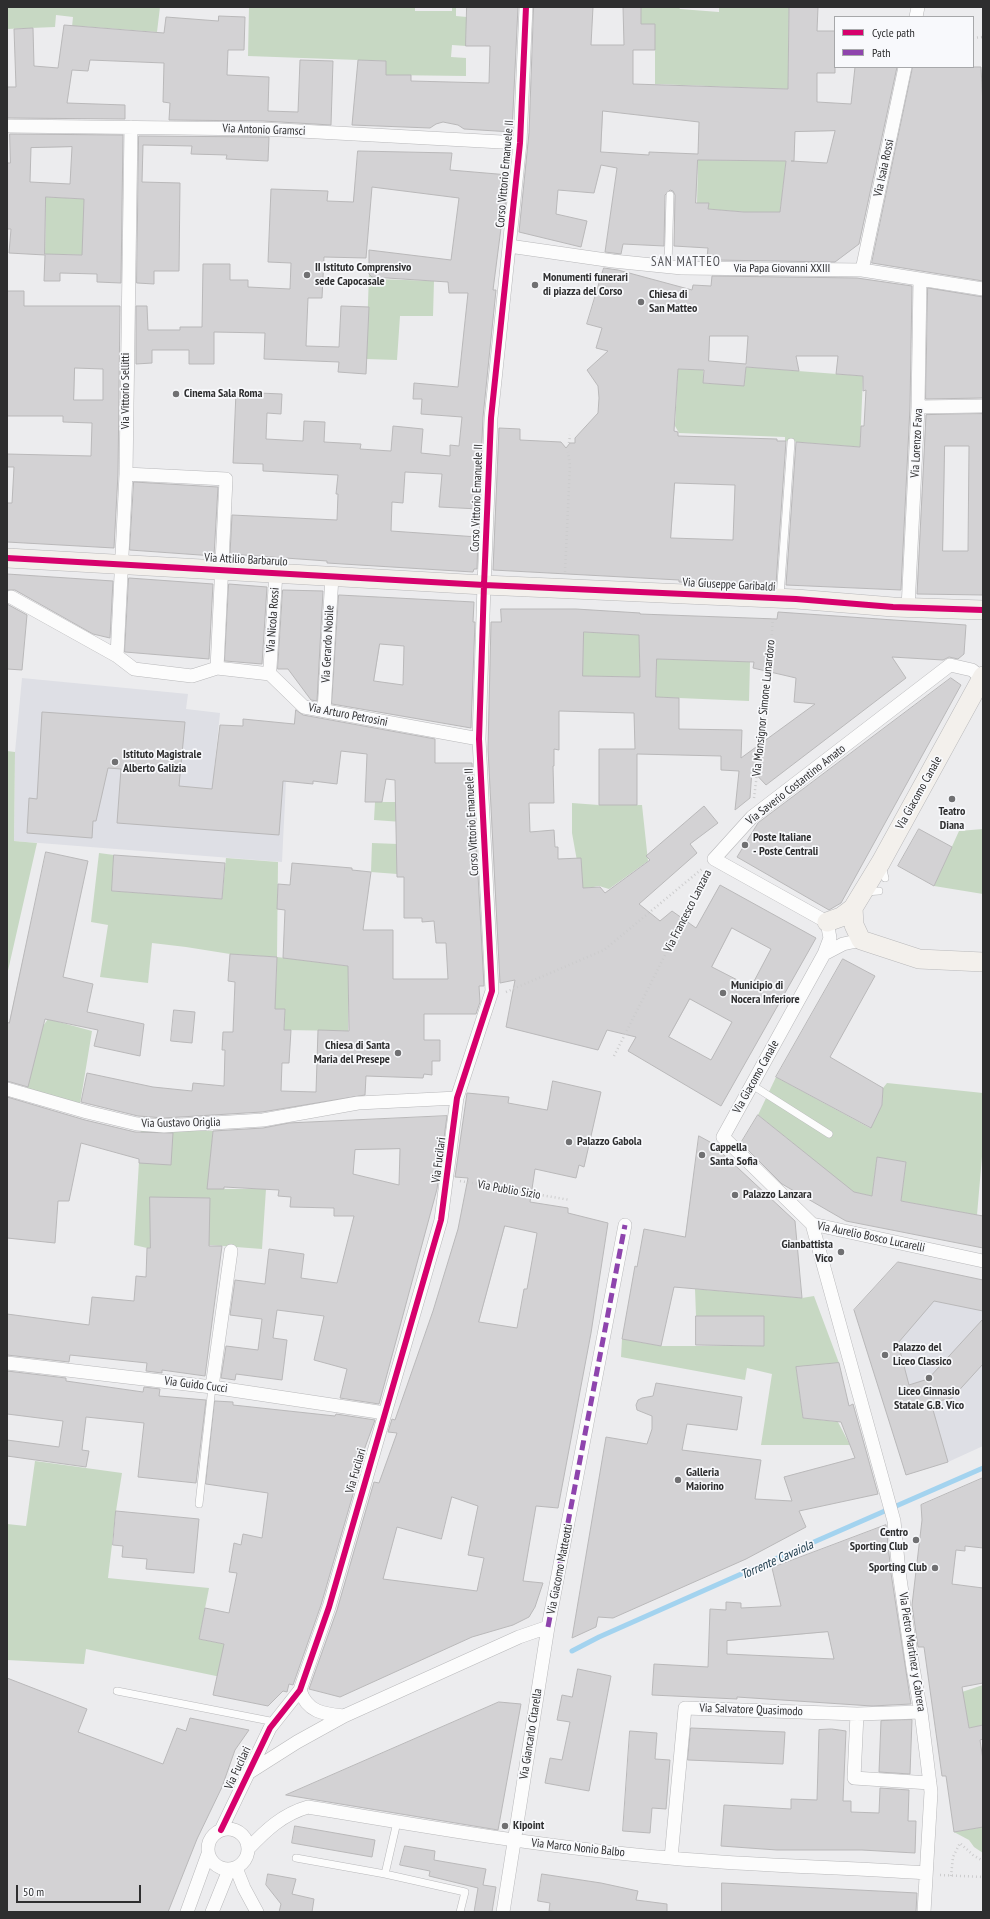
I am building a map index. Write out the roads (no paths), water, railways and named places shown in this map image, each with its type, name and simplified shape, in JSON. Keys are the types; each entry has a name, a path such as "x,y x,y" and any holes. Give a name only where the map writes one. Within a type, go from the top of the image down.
{"street":[{"name":"Corso Vittorio Emanuele II","path":"492,991 479,739 484,586 491,418 520,143 526,7"},
{"name":"Via Isaia Rossi","path":"862,270 905,68"},
{"name":"Via Antonio Gramsci","path":"7,126 270,129 520,143"},
{"name":"Via Vittorio Sellitti","path":"116,656 126,474 131,127"},
{"name":"Via Papa Giovanni XXIII","path":"509,246 613,261 668,267 862,270 983,289"},
{"name":"Via Lorenzo Fava","path":"908,608 918,407 920,279"},
{"path":"918,407 983,406"},
{"path":"126,474 226,479 217,668"},
{"name":"Via Attilio Barbarulo","path":"7,558 276,572 484,586"},
{"name":"Via Nicola Rossi","path":"270,668 276,572"},
{"name":"Via Gerardo Nobile","path":"324,711 332,576"},
{"name":"Via Giuseppe Garibaldi","path":"484,586 777,599 979,613"},
{"name":"Via Arturo Petrosini","path":"10,597 116,656 134,669 192,676 217,668 270,674 304,707 479,739"},
{"name":"Via Saverio Costantino Amato","path":"714,859 752,817 950,665 972,670 982,677"},
{"name":"Via Giacomo Canale","path":"723,1137 824,954 830,938 826,922 841,917 865,897 883,870 982,677"},
{"name":"Via Francesco Lanzara","path":"714,859 826,922"},
{"path":"861,940 854,925 865,897"},
{"path":"824,954 843,944 861,940 919,959 983,962"},
{"name":"Via Fucilari","path":"187,1912 208,1854 207,1848 211,1837 220,1830 233,1806 245,1775 270,1728 300,1690 329,1607 441,1220 448,1179 457,1098 492,991"},
{"name":"Via Gustavo Origlia","path":"7,1089 130,1122 164,1126 263,1120 358,1103 457,1098"},
{"name":"Via Aurelio Bosco Lucarelli","path":"723,1137 812,1224 983,1261"},
{"name":"Via Pietro Martinez y Cabrera","path":"812,1224 894,1520 902,1594 921,1712 932,1804 924,1912"},
{"name":"Via Giacomo Matteotti","path":"245,1775 298,1742 344,1716 519,1637 548,1627 625,1225"},
{"path":"212,1387 231,1251"},
{"name":"Via Guido Cucci","path":"7,1363 212,1387 385,1413"},
{"name":"Via Giancarlo Citarella","path":"503,1912 548,1627"},
{"path":"300,1690 304,1700 312,1708 323,1713 344,1716"},
{"name":"Via Salvatore Quasimodo","path":"671,1858 685,1708 857,1714 921,1712"},
{"path":"857,1714 854,1778 930,1783"},
{"name":"Via Fucilari","path":"233,1806 237,1831 246,1838 248,1849"},
{"name":"Via Marco Nonio Balbo","path":"248,1849 281,1818 292,1811 308,1807 514,1841 671,1858 926,1873"},
{"path":"220,1830 232,1829 237,1831"},
{"path":"212,1912 232,1869 245,1860 248,1849"},
{"path":"208,1854 216,1866 232,1869 257,1912"}],"lane":[{"path":"668,267 670,195"},
{"path":"777,599 791,442"},
{"path":"752,1085 829,1134"},
{"path":"199,1504 212,1387"},
{"path":"117,1691 274,1722"},
{"path":"386,1874 397,1822"},
{"path":"296,1858 386,1874 465,1892 460,1912"}],"waterway":[{"name":"Torrente Cavaiola","path":"572,1651 599,1637 983,1468"}],"place":[{"name":"II Istituto Comprensivo sede Capocasale","path":"307,275"},
{"name":"Monumenti funerari di piazza del Corso","path":"535,285"},
{"name":"Chiesa di San Matteo","path":"641,302"},
{"name":"Cinema Sala Roma","path":"176,394"},
{"name":"Istituto Magistrale Alberto Galizia","path":"115,762"},
{"name":"Teatro Diana","path":"952,799"},
{"name":"Poste Italiane - Poste Centrali","path":"745,845"},
{"name":"Municipio di Nocera Inferiore","path":"723,993"},
{"name":"Chiesa di Santa Maria del Presepe","path":"398,1053"},
{"name":"Palazzo Gabola","path":"569,1142"},
{"name":"Cappella Santa Sofia","path":"702,1155"},
{"name":"Palazzo Lanzara","path":"735,1195"},
{"name":"Gianbattista Vico","path":"841,1252"},
{"name":"Palazzo del Liceo Classico","path":"885,1355"},
{"name":"Liceo Ginnasio Statale G.B. Vico","path":"929,1378"},
{"name":"Galleria Maiorino","path":"678,1480"},
{"name":"Centro Sporting Club","path":"916,1540"},
{"name":"Sporting Club","path":"935,1568"},
{"name":"Kipoint","path":"505,1826"}],"district":[{"name":"SAN MATTEO","path":"686,262"}]}
